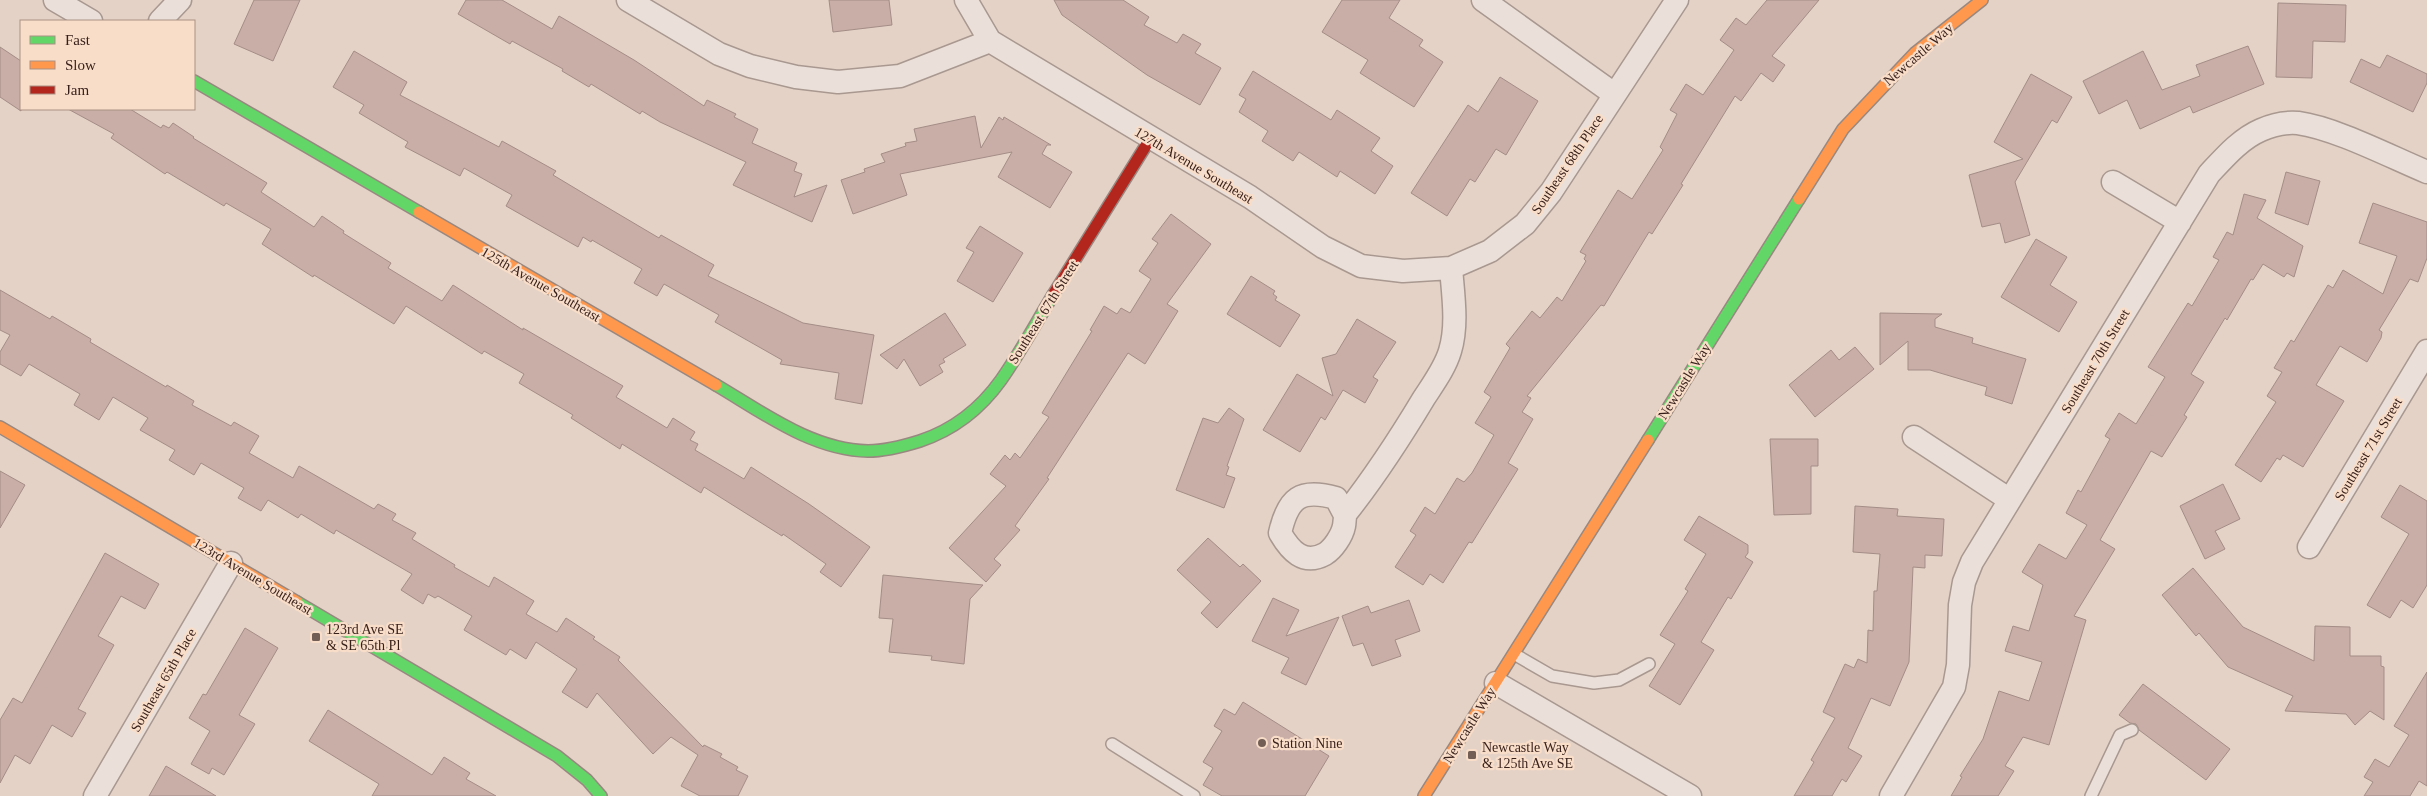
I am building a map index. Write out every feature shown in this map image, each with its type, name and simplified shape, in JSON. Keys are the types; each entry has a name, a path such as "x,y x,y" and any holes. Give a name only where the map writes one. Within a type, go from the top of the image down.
{"street":[{"path":"54,0 89,20"},
{"path":"161,20 180,0"},
{"path":"628,0 719,54 750,66 796,77 838,82 900,76 990,41"},
{"name":"127th Avenue Southeast","path":"966,0 990,41 1150,139 1250,197 1323,247 1362,266 1403,271 1451,268"},
{"path":"1484,0 1614,94"},
{"name":"Southeast 68th Place","path":"1451,268 1490,252 1525,224 1551,192 1677,0"},
{"name":"Newcastle Way","path":"1424,796 1843,129 1915,53 1982,0"},
{"name":"125th Avenue Southeast","path":"195,82 791,429 839,446 869,451 900,447"},
{"name":"Southeast 70th Street","path":"1891,796 1954,687 1958,665 1960,605 1964,582 1972,562 2209,174 2226,155 2259,130 2278,124 2298,123 2325,130 2427,172"},
{"name":"Southeast 67th Street","path":"900,447 937,436 958,424 982,403 1001,380 1150,139"},
{"path":"2113,182 2180,222"},
{"path":"1345,515 1387,459 1439,373 1450,351 1454,320 1451,268"},
{"name":"Southeast 71st Street","path":"2309,546 2427,351"},
{"name":"123rd Avenue Southeast","path":"0,427 557,756 587,780 601,796"},
{"path":"1914,438 2010,500"},
{"name":"Southeast 65th Place","path":"94,796 232,563"},
{"path":"1496,682 1679,793"}],"lane":[{"path":"1514,654 1552,676 1594,683 1619,680 1649,664"},
{"path":"2091,796 2120,735 2132,730"},
{"path":"1112,744 1194,796"}],"building":[{"path":"254,0 300,0 273,61 234,44"},
{"path":"466,0 502,0 552,29 559,16 634,60 704,106 707,100 736,114 734,117 758,129 752,143 797,163 794,171 802,174 794,197 827,185 812,222 733,185 746,162 660,122 642,111 640,114 591,84 589,87 562,71 563,69 512,41 510,44 458,14"},
{"path":"829,0 889,0 892,25 833,32"},
{"path":"1054,0 1123,0 1149,17 1144,25 1177,43 1183,34 1201,44 1195,53 1221,68 1200,105 1147,75 1062,15"},
{"path":"1342,0 1400,0 1389,18 1423,40 1419,46 1443,62 1414,107 1360,73 1368,60 1322,32"},
{"path":"1767,0 1819,0 1772,56 1785,65 1773,82 1761,73 1741,101 1735,96 1681,184 1683,185 1652,234 1649,232 1604,306 1601,305 1527,396 1531,398 1522,412 1533,419 1508,463 1518,469 1472,543 1469,542 1443,583 1430,574 1423,585 1395,567 1416,535 1410,531 1425,507 1435,514 1457,478 1464,482 1472,473 1494,435 1475,423 1491,397 1484,392 1510,348 1506,344 1532,311 1540,318 1557,297 1562,301 1586,261 1584,259 1586,255 1580,252 1618,190 1632,199 1663,150 1660,147 1677,114 1670,110 1686,84 1703,95 1734,50 1720,40 1736,18 1746,25"},
{"path":"2278,3 2346,5 2345,42 2313,41 2312,78 2276,77"},
{"path":"2248,46 2264,84 2193,113 2190,106 2140,129 2127,100 2099,114 2083,81 2143,51 2162,90 2200,76 2196,65"},
{"path":"0,47 20,60 21,111 0,97"},
{"path":"354,51 407,82 400,95 499,147 502,141 556,171 553,175 659,238 661,235 714,265 708,276 803,323 874,335 862,404 835,399 839,373 780,364 782,360 715,322 719,315 664,284 657,296 634,283 642,269 592,240 591,242 583,237 578,247 506,206 512,195 464,168 460,176 405,147 408,142 359,113 364,105 333,87"},
{"path":"2387,55 2427,74 2427,83 2413,112 2350,82 2361,59 2380,68"},
{"path":"1253,71 1331,120 1337,110 1380,138 1371,151 1393,166 1375,194 1340,171 1337,177 1299,152 1293,161 1262,141 1268,131 1239,112 1246,99 1239,95"},
{"path":"2031,74 2072,97 2057,123 2052,120 2015,182 2030,235 2005,243 2000,223 1982,227 1969,175 2023,159 1994,142"},
{"path":"1500,77 1538,101 1506,155 1496,149 1475,182 1470,179 1447,216 1411,193 1468,105 1478,112"},
{"path":"70,110 132,110 161,128 163,125 169,128 173,123 193,138 267,183 261,192 314,227 322,216 344,231 343,233 391,263 388,268 442,301 453,285 523,330 523,328 623,386 616,397 667,428 673,418 695,432 690,440 698,444 695,450 744,479 751,467 809,504 870,547 841,587 820,572 826,564 783,534 782,536 704,487 701,493 622,444 620,449 571,418 573,415 519,383 524,374 484,351 482,354 406,306 394,324 314,275 313,277 262,244 271,229 226,203 224,206 167,172 165,174 111,138 114,134"},
{"path":"975,116 981,148 999,117 1003,120 1004,117 1051,145 1047,145 1042,154 1072,172 1050,208 998,177 1012,152 900,174 907,195 853,214 841,180 865,172 864,169 885,162 881,154 906,146 905,143 917,141 914,129"},
{"path":"2286,172 2320,181 2308,225 2275,213"},
{"path":"2244,194 2266,200 2257,218 2303,246 2294,277 2287,273 2284,277 2263,264 2253,280 2251,279 2227,320 2225,318 2191,374 2204,382 2184,415 2187,417 2162,457 2151,451 2100,540 2115,549 2074,616 2086,620 2049,745 2023,737 2005,766 2014,771 1998,796 1951,796 1962,777 1960,776 1983,739 1999,691 2029,701 2042,662 2005,651 2013,626 2029,631 2043,585 2022,572 2039,544 2066,559 2087,525 2066,513 2078,490 2081,492 2110,439 2105,436 2119,413 2136,424 2165,377 2148,367 2188,303 2192,306 2219,260 2213,257 2227,232 2233,235"},
{"path":"2373,203 2427,222 2427,258 2418,282 2410,279 2379,330 2382,332 2381,338 2367,362 2340,346 2316,385 2344,401 2303,467 2283,455 2280,460 2277,458 2261,482 2235,465 2276,402 2267,396 2282,372 2274,368 2291,340 2294,342 2328,285 2333,288 2343,270 2383,294 2397,256 2359,243"},
{"path":"1171,214 1211,244 1167,304 1178,311 1145,364 1128,353 1047,478 1049,479 1015,526 1020,530 994,559 1001,565 986,582 949,548 1006,486 990,474 1005,455 1010,460 1015,453 1020,458 1049,417 1042,413 1092,331 1090,330 1104,306 1117,314 1121,308 1130,313 1151,279 1139,271 1158,243 1152,239"},
{"path":"980,226 1023,253 993,302 957,281 974,252 966,248"},
{"path":"2036,239 2067,257 2050,285 2077,302 2059,332 2001,297"},
{"path":"1251,276 1275,291 1273,294 1277,297 1275,300 1300,315 1280,347 1227,314"},
{"path":"0,290 50,319 52,316 91,339 90,342 166,387 167,385 194,401 192,405 231,426 234,422 259,436 249,453 293,478 299,466 374,509 378,504 396,514 392,520 416,533 412,539 455,565 454,567 489,587 494,577 534,601 526,614 557,632 566,618 595,637 593,639 620,657 618,660 703,747 704,745 722,754 720,757 738,767 736,770 748,776 738,796 700,796 681,786 698,755 671,737 653,754 597,693 587,708 562,692 577,669 536,642 526,659 510,649 506,655 464,630 472,616 438,596 435,598 428,594 423,604 401,590 412,574 336,530 334,534 301,514 298,518 268,500 261,511 238,498 244,488 201,463 194,475 169,460 175,450 140,430 148,418 113,397 99,420 74,405 80,394 29,364 21,376 0,364 0,352 10,335 0,330"},
{"path":"945,313 966,345 943,359 945,362 939,365 943,372 920,386 904,359 897,369 880,355"},
{"path":"1880,313 1942,314 1935,319 1935,327 1973,338 1972,343 2026,359 2012,404 1985,395 1987,387 1930,370 1908,370 1908,341 1880,365"},
{"path":"1357,319 1396,342 1373,377 1378,380 1365,403 1343,390 1325,420 1321,417 1300,452 1263,430 1297,374 1333,396 1322,358 1336,354"},
{"path":"1855,347 1874,369 1815,417 1789,385 1831,350 1839,360"},
{"path":"1229,408 1244,419 1227,466 1229,467 1226,475 1235,478 1224,508 1176,490 1203,418 1218,423"},
{"path":"1770,439 1818,439 1818,466 1811,466 1811,514 1774,515"},
{"path":"0,471 25,485 0,528"},
{"path":"2223,484 2240,519 2215,531 2225,549 2205,559 2180,506"},
{"path":"2400,485 2427,501 2427,585 2413,608 2401,600 2390,618 2367,605 2409,534 2381,517"},
{"path":"1855,506 1898,509 1897,516 1944,519 1942,556 1925,555 1925,568 1913,567 1909,662 1890,706 1871,698 1848,748 1862,756 1846,782 1842,779 1832,796 1794,796 1814,762 1811,760 1835,718 1823,712 1845,664 1854,668 1858,659 1867,663 1868,630 1873,631 1874,591 1877,591 1880,554 1853,552"},
{"path":"1699,516 1748,545 1748,553 1745,557 1753,562 1731,599 1728,597 1701,642 1714,650 1680,705 1649,686 1675,644 1660,635 1688,591 1685,589 1706,554 1684,540"},
{"path":"1208,538 1240,567 1243,564 1261,581 1217,628 1201,613 1211,602 1177,570"},
{"path":"105,553 159,584 145,609 121,596 98,636 114,645 78,709 86,713 72,737 52,725 30,764 15,755 0,783 0,720 13,698 22,703"},
{"path":"2193,568 2243,627 2314,661 2315,626 2350,627 2350,656 2381,656 2381,666 2384,667 2384,720 2370,711 2355,725 2346,714 2285,711 2293,696 2228,667 2199,633 2196,636 2162,595"},
{"path":"883,575 983,585 970,599 964,664 931,660 932,656 889,652 893,619 879,618"},
{"path":"1273,598 1299,610 1286,636 1339,617 1306,685 1281,673 1289,658 1252,641"},
{"path":"1409,600 1420,631 1395,640 1401,656 1372,666 1363,643 1353,646 1342,616 1368,606 1371,613"},
{"path":"245,628 278,648 239,715 255,724 224,775 212,768 209,774 191,764 210,731 189,718 203,694 206,695"},
{"path":"2427,672 2427,786 2419,781 2410,796 2364,796 2373,782 2364,777 2375,759 2389,767 2409,735 2394,726"},
{"path":"2143,684 2230,749 2206,780 2139,730 2136,724 2130,723 2119,715"},
{"name":"Station Nine","path":"1243,702 1329,756 1305,796 1222,796 1203,785 1213,768 1203,762 1222,731 1214,726 1224,709 1235,715"},
{"path":"328,710 432,775 444,757 470,773 466,779 496,796 372,796 379,784 309,741"},
{"path":"166,766 216,796 149,796"}],"traffic: fast":[{"path":"195,82 419,212"},
{"path":"1648,440 1799,199"},
{"path":"716,385 788,428 827,444 847,449 868,451 908,445 944,431 985,400 1008,370 1053,295"},
{"path":"297,602 557,756 587,780 601,796"}],"traffic: slow":[{"path":"1799,199 1843,129 1915,53 1982,0"},
{"path":"419,212 716,385"},
{"path":"0,427 297,602"},
{"path":"1424,796 1648,440"}],"traffic: jam":[{"path":"1053,295 1150,139"}],"place":[{"name":"123rd Ave SE & SE 65th Pl","path":"316,637"},
{"name":"Station Nine","path":"1262,743"},
{"name":"Newcastle Way & 125th Ave SE","path":"1472,755"}]}
